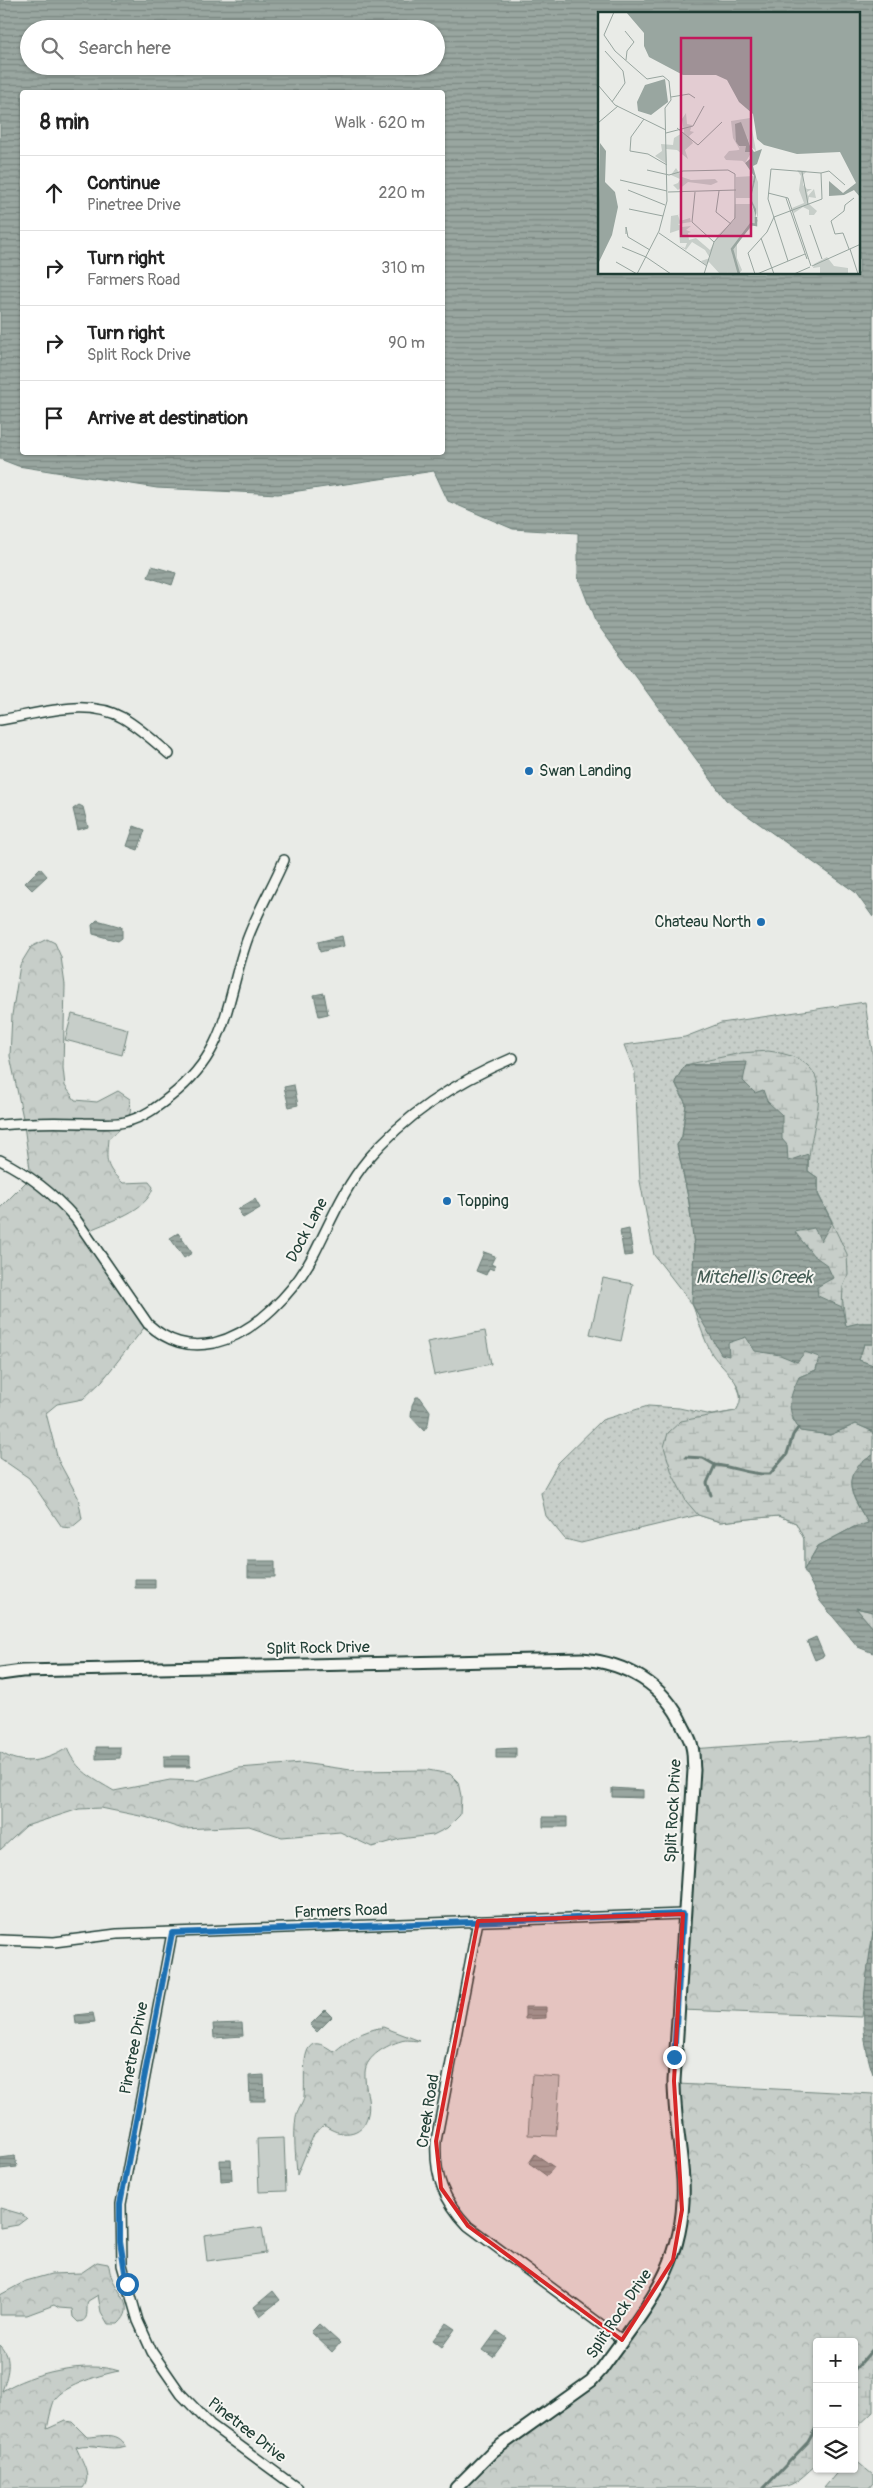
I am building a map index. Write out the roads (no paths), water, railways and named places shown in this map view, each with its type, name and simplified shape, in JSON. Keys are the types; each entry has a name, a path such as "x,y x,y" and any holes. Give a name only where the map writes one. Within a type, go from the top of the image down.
{"street":[{"path":"0,720 63,709 89,708 109,712 142,730 169,754"},
{"path":"0,1125 25,1122 119,1123 139,1118 152,1112 177,1092 210,1055 220,1037 246,944 256,916 284,860"},
{"name":"Dock Lane","path":"0,1160 31,1177 61,1203 74,1218 147,1323 158,1334 175,1343 202,1345 220,1341 240,1332 279,1302 313,1255 350,1181 370,1157 396,1132 447,1090 474,1074 513,1058"},
{"name":"Split Rock Drive","path":"0,1674 22,1671 588,1660 622,1667 645,1680 661,1693 679,1718 692,1746 694,1770 683,1914 674,2081 674,2107 682,2180 680,2228 673,2260 656,2292 591,2381 493,2451 456,2488"},
{"name":"Farmers Road","path":"0,1940 54,1942 117,1934 683,1914"},
{"name":"Creek Road","path":"478,1921 436,2141 435,2160 441,2188 455,2212 468,2226 622,2340"},
{"name":"Pinetree Drive","path":"172,1933 120,2204 120,2241 124,2274 138,2321 152,2352 181,2394 210,2424 297,2488"}],"water":[{"path":"0,0 873,0 873,917 855,892 726,800 595,621 578,577 578,533 513,529 448,501 434,471 278,494 157,488 18,466 0,459"},
{"path":"152,566 176,573 172,585 148,577"},
{"path":"79,805 83,807 88,827 78,830 73,809"},
{"path":"134,826 145,830 138,850 127,846"},
{"path":"40,868 47,876 32,890 25,883"},
{"path":"97,920 122,927 122,938 118,941 93,934 92,925"},
{"path":"342,936 344,946 320,952 318,942"},
{"path":"324,993 328,1014 319,1016 314,995"},
{"name":"Mitchell's Creek","path":"747,1062 743,1081 755,1093 763,1090 767,1101 782,1115 782,1139 787,1145 788,1161 808,1154 808,1171 818,1178 818,1194 832,1222 821,1241 814,1228 795,1232 813,1255 827,1265 833,1278 817,1287 818,1296 842,1307 846,1326 859,1323 873,1323 873,1344 864,1344 859,1360 873,1365 873,1434 872,1431 856,1424 830,1435 800,1431 792,1417 791,1398 799,1377 816,1370 819,1357 805,1352 797,1362 780,1355 755,1351 746,1337 728,1343 729,1356 721,1354 692,1304 694,1246 689,1202 677,1145 682,1137 686,1104 675,1082 685,1065"},
{"path":"294,1085 298,1105 289,1107 284,1087"},
{"path":"255,1199 260,1208 243,1218 238,1209"},
{"path":"629,1229 633,1255 624,1256 620,1231"},
{"path":"178,1233 192,1253 184,1258 170,1238"},
{"path":"484,1252 495,1256 491,1264 495,1266 494,1270 489,1268 486,1275 476,1271"},
{"path":"416,1397 420,1397 430,1411 428,1425 424,1431 411,1417 412,1405"},
{"path":"873,1455 873,1612 856,1608 873,1628 873,1653 858,1647 820,1601 804,1570 818,1546 854,1527 868,1523 853,1495 851,1478 862,1463"},
{"path":"248,1561 275,1561 275,1577 248,1577"},
{"path":"135,1579 155,1579 155,1588 135,1588"},
{"path":"816,1637 824,1656 815,1660 807,1641"},
{"path":"96,1747 120,1747 120,1758 96,1759"},
{"path":"516,1748 516,1758 496,1758 496,1749"},
{"path":"164,1756 190,1756 190,1767 164,1767"},
{"path":"612,1788 643,1790 643,1798 612,1797"},
{"path":"543,1817 567,1817 567,1827 543,1827"},
{"path":"873,1932 873,2074 865,2038 864,2003"},
{"path":"525,2007 546,2007 546,2018 525,2019"},
{"path":"325,2010 332,2017 317,2032 310,2025"},
{"path":"93,2013 95,2022 76,2024 75,2015"},
{"path":"242,2023 243,2036 214,2038 213,2024"},
{"path":"264,2075 265,2101 250,2101 249,2076"},
{"path":"535,2154 554,2167 547,2176 529,2163"},
{"path":"15,2156 17,2167 0,2169 0,2158"},
{"path":"220,2160 231,2160 232,2180 221,2181"},
{"path":"273,2291 280,2300 260,2316 254,2307"},
{"path":"446,2323 455,2329 442,2347 433,2340"},
{"path":"319,2324 340,2343 332,2352 311,2332"},
{"path":"497,2331 507,2338 493,2357 483,2350"}],"waterway":[{"path":"711,1495 707,1483 715,1465 770,1474 787,1454 793,1435 798,1428"},
{"path":"686,1457 703,1458 715,1465"},
{"name":"Mitchell's Creek","path":"858,2366 873,2349"},
{"name":"Mitchell's Creek","path":"764,2488 808,2442 816,2428"}],"place":[{"name":"Swan Landing","path":"529,771"},
{"name":"Chateau North","path":"761,922"},
{"name":"Topping","path":"447,1201"}]}
